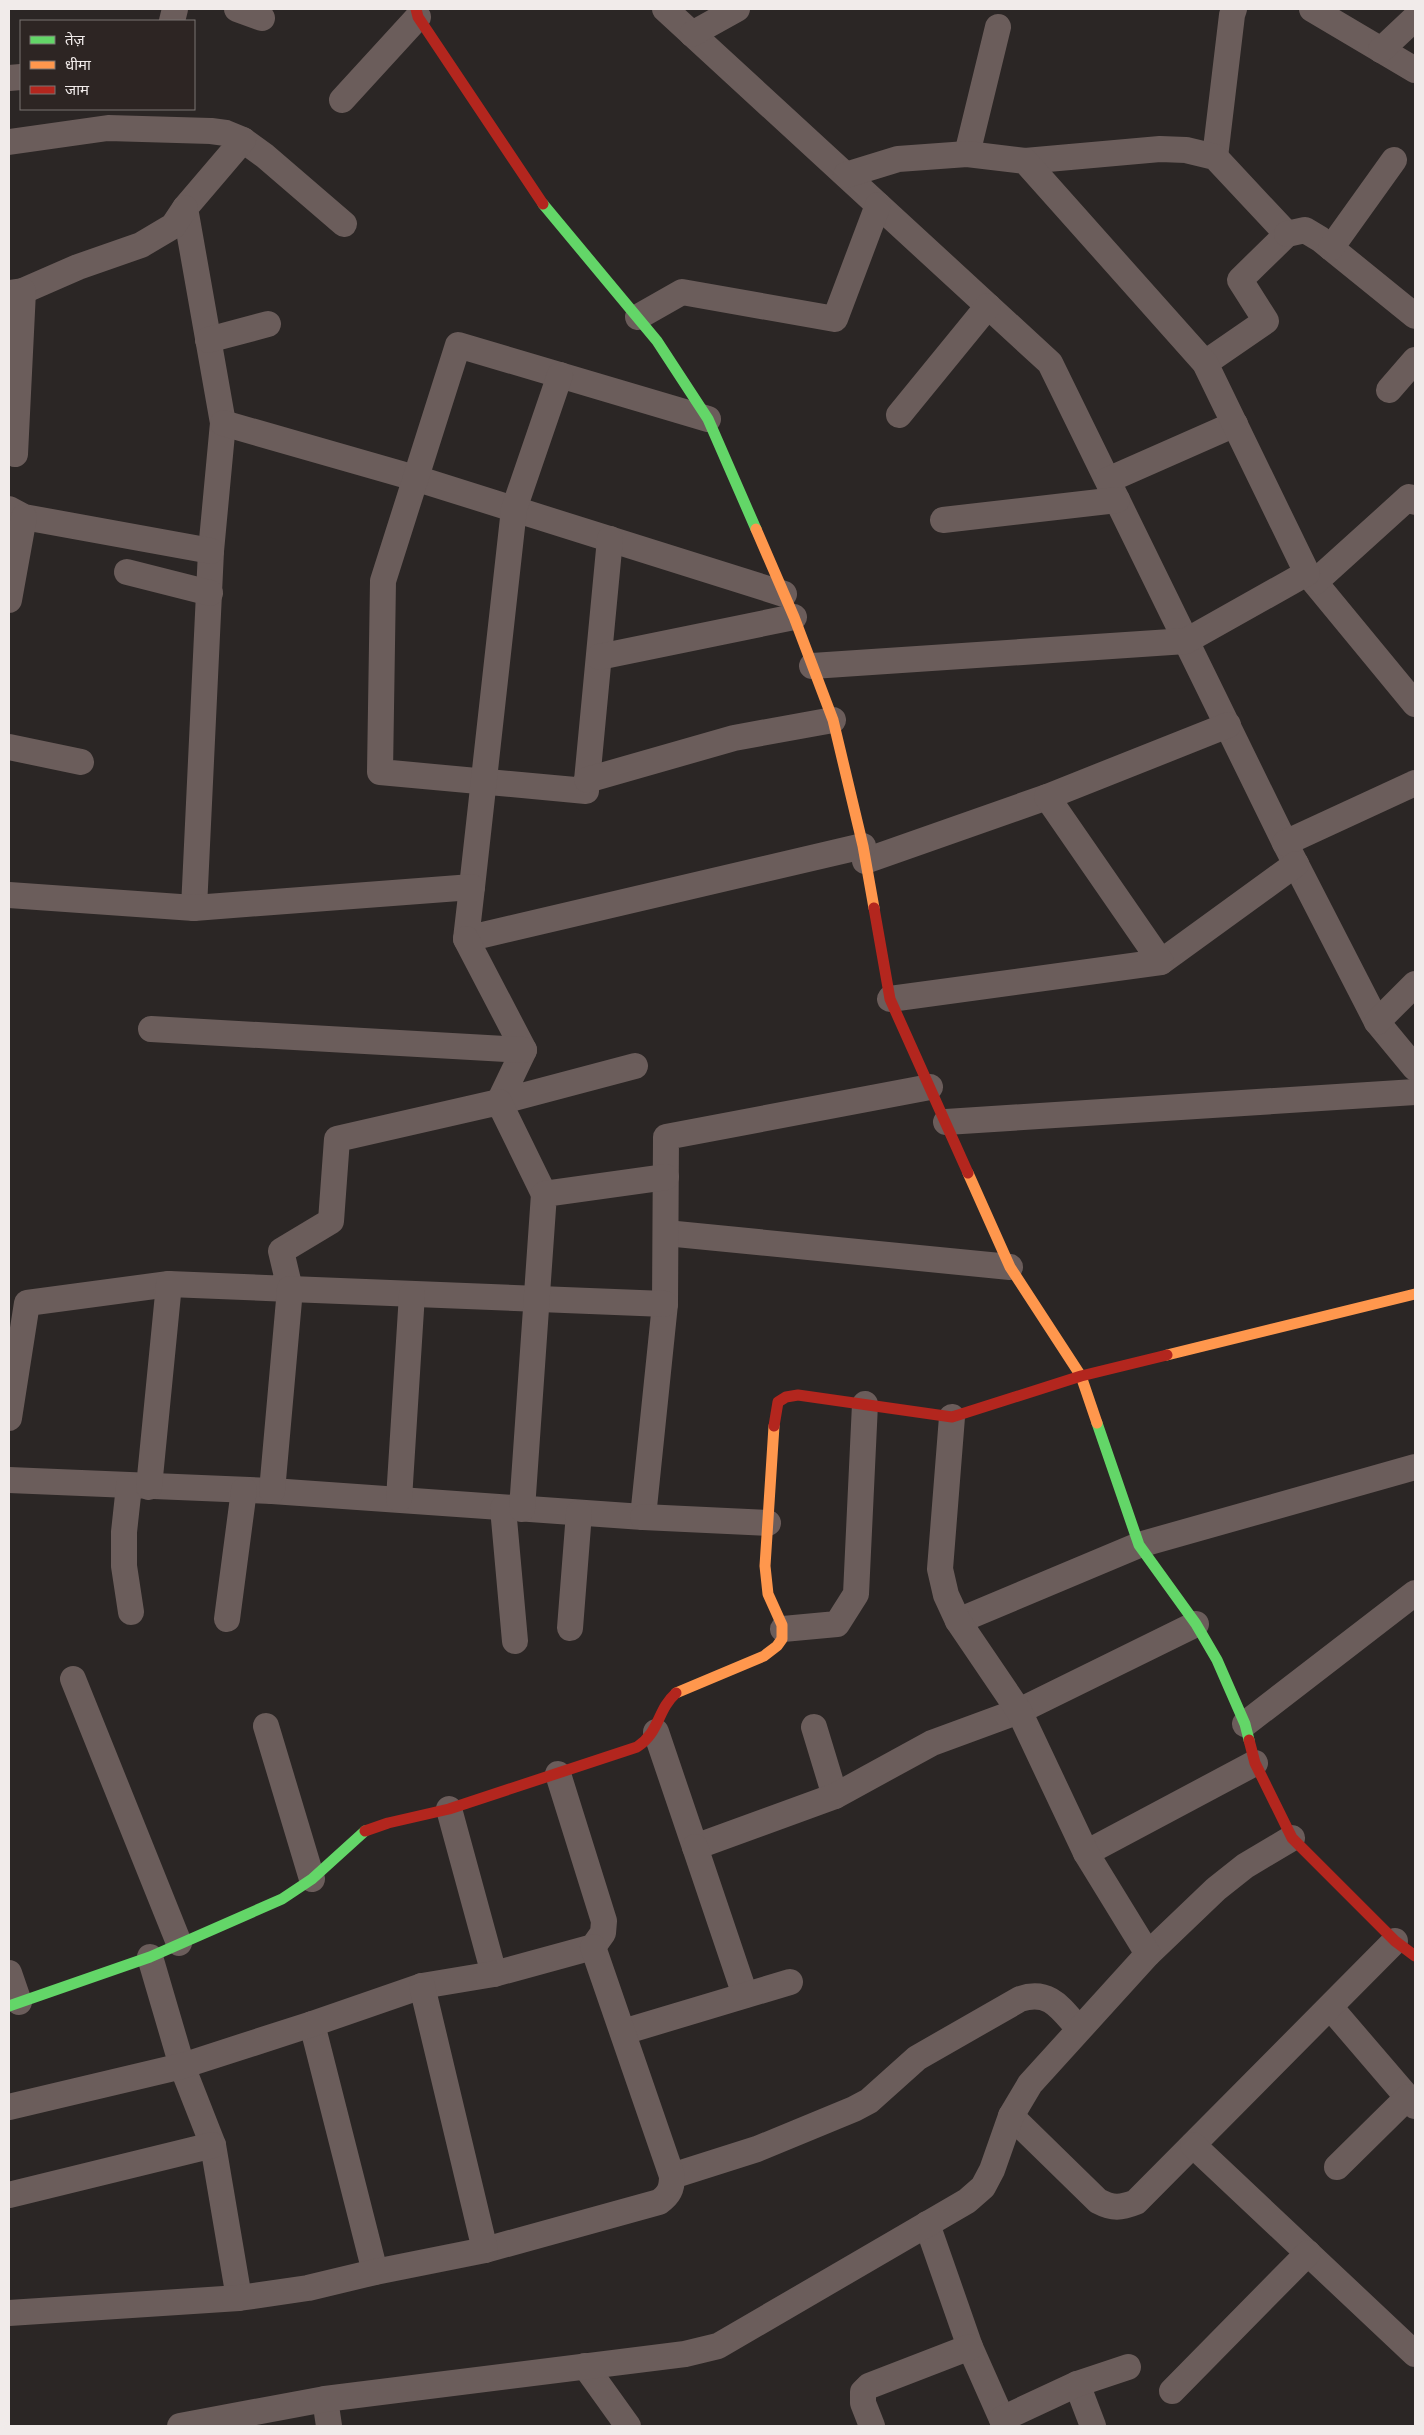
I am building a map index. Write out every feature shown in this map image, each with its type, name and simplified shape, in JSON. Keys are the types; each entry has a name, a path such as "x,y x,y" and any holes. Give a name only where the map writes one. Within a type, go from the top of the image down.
{"street":[{"path":"238,9 262,18"},
{"path":"665,9 1050,363 1290,853 1377,1022 1415,1068"},
{"path":"692,34 737,9"},
{"path":"1215,157 1234,9"},
{"path":"1312,9 1415,70"},
{"path":"342,100 417,13 535,195 658,341 708,419 789,606 833,720 864,853 890,999 1010,1267 1082,1376 1138,1545 1196,1624 1217,1660 1245,1724 1255,1763 1292,1838 1405,1949 1330,2007 1136,2202 1121,2208 1110,2207 1098,2201 1011,2116"},
{"path":"1380,50 1415,18"},
{"path":"967,154 998,27"},
{"path":"9,142 108,128 151,119 226,133 243,140 265,156 344,224"},
{"path":"15,454 16,292 78,267 141,245 174,226 185,208 243,140"},
{"path":"846,175 898,159 967,154 1025,161 1160,149 1186,150 1215,157 1287,234"},
{"path":"1332,248 1394,160"},
{"path":"1025,161 1205,363 1311,577 1415,704"},
{"path":"638,317 682,292 836,319 878,204"},
{"path":"185,208 223,423 211,551 194,908"},
{"path":"1205,363 1266,321 1240,280 1287,234 1305,230 1332,248 1415,316"},
{"path":"899,415 988,306"},
{"path":"208,340 268,324"},
{"path":"610,540 586,791 380,772 383,581 458,345 708,419"},
{"path":"1388,390 1415,360"},
{"path":"524,1050 466,939 514,509 560,375"},
{"path":"223,423 415,478 610,540 789,606"},
{"path":"943,520 1112,490 1235,424"},
{"path":"812,666 1186,641 1311,577 1413,496"},
{"path":"9,600 16,513 211,551"},
{"path":"127,572 210,593"},
{"path":"599,657 789,606"},
{"path":"587,780 734,738 833,720"},
{"path":"466,939 864,853 1047,798 1228,725"},
{"path":"9,747 81,762"},
{"path":"890,999 1161,962 1290,853 1415,782"},
{"path":"1047,798 1161,962"},
{"path":"9,895 194,908 472,887"},
{"path":"1377,1022 1415,984"},
{"path":"151,1029 524,1050"},
{"path":"499,1102 524,1050"},
{"path":"272,1491 290,1289 281,1251 331,1221 337,1139 499,1102 634,1066"},
{"path":"643,1517 665,1304 666,1137 930,1087"},
{"path":"946,1122 1415,1092"},
{"path":"499,1102 544,1194 538,1299 513,1508 515,1641"},
{"path":"544,1194 666,1177"},
{"path":"666,1233 1010,1267"},
{"path":"131,1612 124,1566 124,1532 139,1487 169,1284"},
{"path":"9,1418 27,1303 169,1284 665,1304"},
{"path":"399,1499 412,1294"},
{"path":"9,1973 14,2004 150,1957 282,1899 312,1879 361,1833 388,1823 448,1809 638,1747 647,1742 656,1732 666,1703 677,1692 764,1656 782,1641 783,1629 768,1594 768,1522 773,1420 778,1402 786,1397 798,1395 952,1417 1082,1376 1414,1296"},
{"path":"783,1629 837,1624 856,1594 864,1404"},
{"path":"952,1417 940,1569 946,1595 958,1621 1019,1711 1086,1853 1148,1954"},
{"path":"958,1621 1138,1545 1415,1467"},
{"path":"9,1480 139,1487 272,1491 579,1513 768,1522"},
{"path":"227,1619 244,1490"},
{"path":"570,1628 579,1513"},
{"path":"1245,1724 1415,1593"},
{"path":"695,1847 835,1796 932,1743 1019,1711 1196,1624"},
{"path":"73,1679 179,1943"},
{"path":"266,1726 312,1879"},
{"path":"814,1727 835,1796"},
{"path":"656,1732 745,1995"},
{"path":"1086,1853 1255,1763"},
{"path":"9,2107 182,2066 422,1986 494,1974 593,1947 603,1933 604,1921 558,1774"},
{"path":"448,1809 494,1974"},
{"path":"180,2426 325,2399 685,2354 718,2346 967,2200 983,2187 992,2170 1011,2116 1030,2084 1148,1954 1216,1888 1245,1866 1292,1838"},
{"path":"9,2312 239,2298 308,2288 375,2272 485,2250 658,2202 667,2196 672,2188 672,2176 593,1947"},
{"path":"150,1957 182,2066 213,2145 239,2298"},
{"path":"622,2032 790,1982"},
{"path":"422,1986 485,2250"},
{"path":"672,2176 757,2150 854,2109 869,2101 916,2058 1020,1999 1033,1995 1055,2002 1079,2030"},
{"path":"1330,2007 1412,2102 1337,2167"},
{"path":"312,2024 375,2272"},
{"path":"9,2196 213,2145"},
{"path":"1193,2145 1415,2354"},
{"path":"927,2224 970,2347 1003,2422 1077,2384 1128,2367"},
{"path":"1172,2391 1308,2253"},
{"path":"872,2426 863,2403 863,2392 869,2386 970,2347"},
{"path":"586,2366 628,2426"},
{"path":"1077,2384 1093,2426"},
{"path":"325,2399 330,2426"}],"traffic: fast":[{"path":"543,204 657,341 708,419 756,529"},
{"path":"1097,1423 1139,1545 1196,1624 1217,1660 1245,1724 1249,1740"},
{"path":"9,2006 150,1957 282,1899 312,1879 365,1831"}],"traffic: slow":[{"path":"756,529 794,617 833,720 863,846 874,908"},
{"path":"968,1173 1010,1267 1081,1376 1097,1423"},
{"path":"1167,1355 1415,1294"},
{"path":"676,1693 764,1656 777,1646 782,1639 782,1625 768,1594 765,1566 774,1426"}],"traffic: jam":[{"path":"416,9 418,17 543,204"},
{"path":"874,908 890,999 968,1173"},
{"path":"774,1426 778,1402 786,1397 798,1395 952,1417 1081,1376 1167,1355"},
{"path":"365,1831 388,1823 449,1809 637,1747 650,1735 665,1706 676,1693"},
{"path":"1249,1740 1255,1763 1292,1838 1395,1941 1415,1956"}]}
